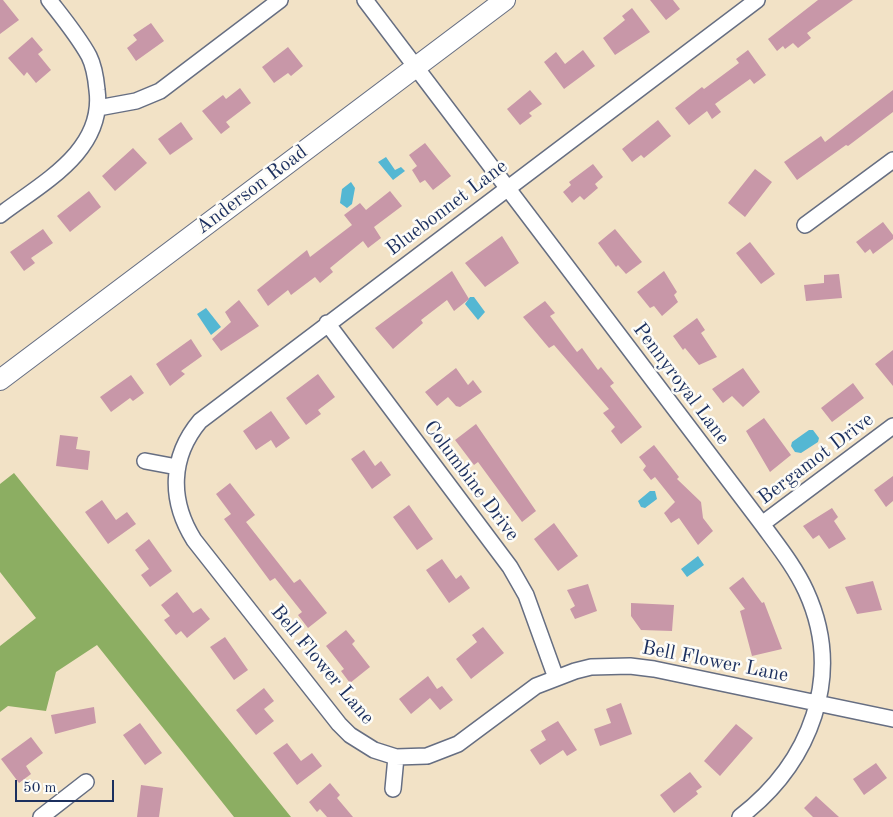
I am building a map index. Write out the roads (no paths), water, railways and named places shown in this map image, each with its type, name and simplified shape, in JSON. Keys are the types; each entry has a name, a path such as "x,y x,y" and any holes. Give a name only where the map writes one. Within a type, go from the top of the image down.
{"street":[{"path":"0,215 78,154 93,129 98,108 97,85 90,58 49,0"},
{"path":"98,108 136,101 160,91 280,0"},
{"name":"Pennyroyal Lane","path":"365,0 762,524 800,578 813,609 821,643 822,670 819,703 800,751 787,771 763,798 740,817"},
{"name":"Anderson Road","path":"0,380 505,0"},
{"name":"Bluebonnet Lane","path":"177,464 191,432 200,420 757,0"},
{"path":"805,225 893,160"},
{"name":"Columbine Drive","path":"327,323 510,567 526,595 556,678"},
{"name":"Bergamot Drive","path":"762,524 893,426"},
{"path":"145,461 177,464"},
{"name":"Bell Flower Lane","path":"177,464 175,481 178,503 183,519 194,540 339,724 361,744 374,750 396,757 427,756 447,750 536,686 591,667 630,666 654,669 893,719"},
{"path":"394,788 396,757"},
{"path":"41,817 86,782"}],"water":[{"path":"386,157 395,170 401,167 405,171 393,180 378,162"},
{"path":"351,182 355,188 352,204 347,208 340,203 342,189"},
{"path":"470,297 474,297 485,312 478,320 465,304"},
{"path":"206,308 221,327 211,335 197,314"},
{"path":"809,430 813,430 819,438 818,442 801,453 795,452 791,446 792,442"},
{"path":"650,491 655,491 657,499 645,508 641,507 638,501"},
{"path":"698,556 704,565 687,577 681,569"}]}
